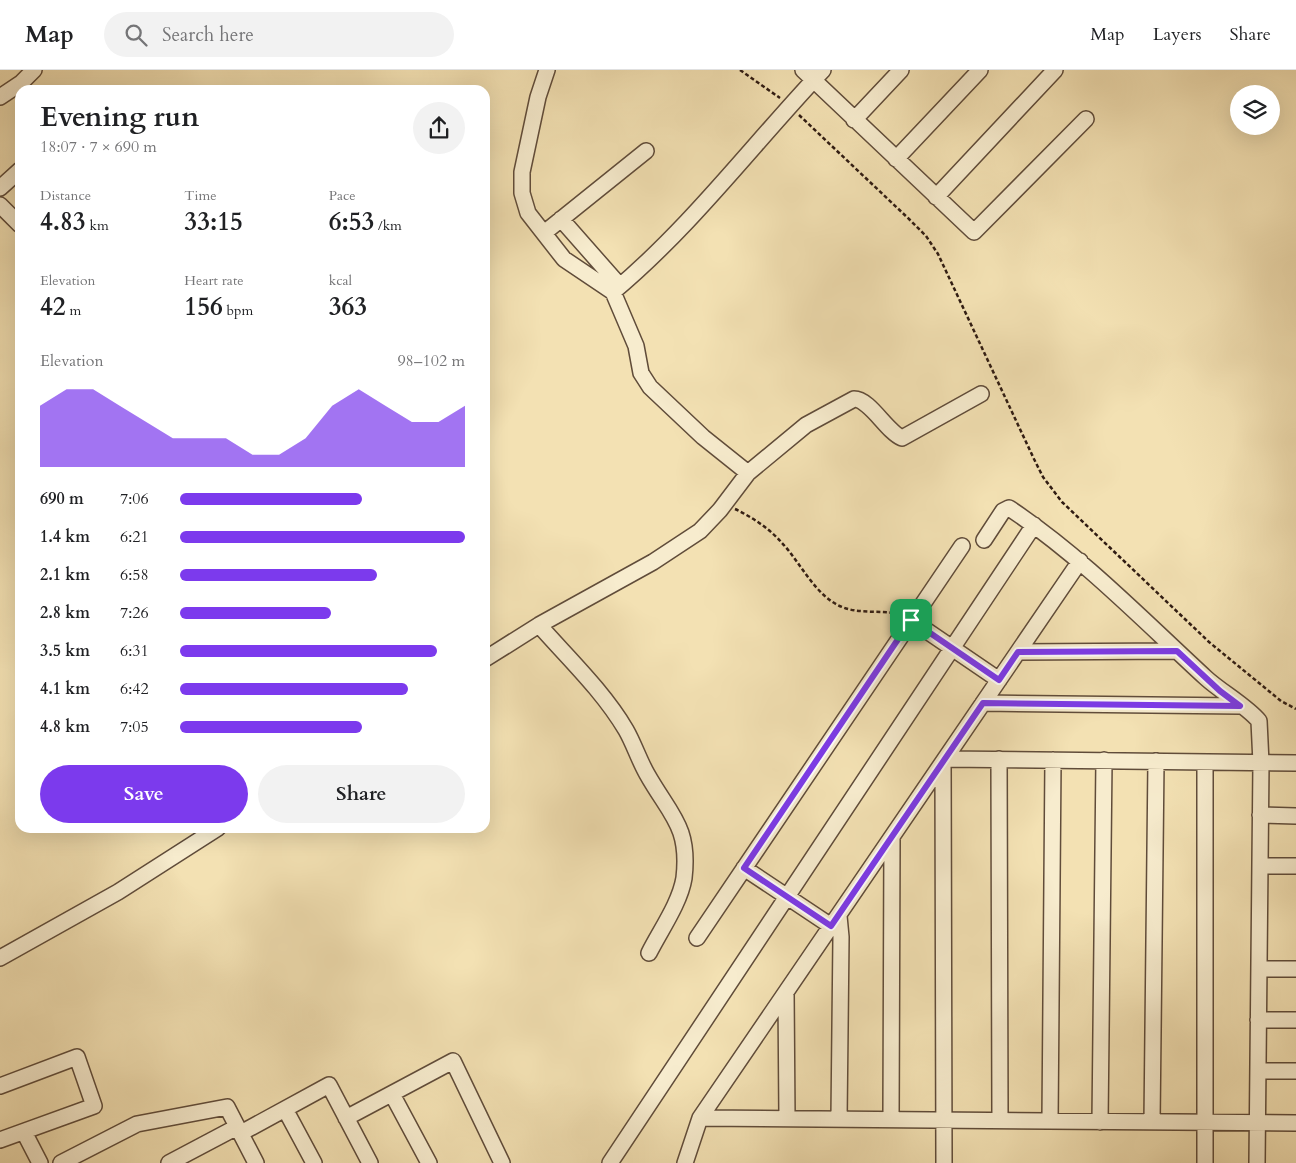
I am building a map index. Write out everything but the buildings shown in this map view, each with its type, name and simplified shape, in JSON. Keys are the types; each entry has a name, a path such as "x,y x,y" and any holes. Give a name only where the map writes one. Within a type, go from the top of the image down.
{"street":[{"path":"24,85 34,70"},
{"path":"547,70 526,150 522,186 528,213 564,259 616,289"},
{"path":"854,120 901,70"},
{"path":"896,159 980,70"},
{"path":"936,197 1055,70"},
{"path":"616,289 687,222 788,105 813,73 854,120 974,232 1086,119"},
{"path":"0,97 15,90"},
{"path":"544,232 646,151"},
{"path":"0,188 15,174"},
{"path":"0,204 15,220"},
{"path":"560,219 616,289 636,346 642,373 650,387 748,473"},
{"path":"490,655 538,625 679,546 700,532 748,473 806,425 854,399 862,401 894,433 902,438 981,394"},
{"path":"984,540 1006,508 1009,508 1080,561 1220,691 1259,721 1261,763 1257,1163"},
{"path":"610,1163 1034,525"},
{"path":"696,938 962,546"},
{"path":"685,1163 700,1118 1080,561"},
{"path":"911,620 999,680"},
{"path":"538,625 616,715 627,731 646,772 681,827 685,853 683,880 674,903 649,953"},
{"path":"1018,652 1177,651"},
{"path":"983,703 1240,706"},
{"path":"1000,759 1000,1120"},
{"path":"944,760 1296,763"},
{"path":"944,760 944,1163"},
{"path":"1050,1121 1053,760"},
{"path":"1100,1122 1104,760"},
{"path":"1152,1122 1156,761"},
{"path":"1205,762 1205,1163"},
{"path":"1260,815 1296,816"},
{"path":"0,958 118,892 210,833"},
{"path":"891,1120 892,837"},
{"path":"1260,866 1296,866"},
{"path":"744,868 787,897 835,921 841,937 839,1119"},
{"path":"1259,970 1296,970"},
{"path":"786,992 788,1118"},
{"path":"1258,1020 1296,1020"},
{"path":"0,1086 77,1057 94,1106 0,1140"},
{"path":"346,1118 453,1061 502,1163"},
{"path":"1258,1071 1296,1071"},
{"path":"170,1163 285,1109 329,1086 370,1163"},
{"path":"392,1094 429,1163"},
{"path":"61,1163 137,1124 227,1107 256,1163"},
{"path":"285,1109 314,1163"},
{"path":"700,1118 1296,1124"},
{"path":"24,1132 40,1163"}],"path":[{"path":"740,70 788,105 926,236 938,254 957,292 1034,460 1053,490 1209,642 1281,701 1296,709"},
{"path":"724,504 768,529 781,541 831,602 843,608 859,611 884,611 901,614 911,620"}],"route":[{"path":"911,620 999,680 1018,652 1177,651 1220,691 1240,706 983,703 831,926 744,868 911,620"}]}
